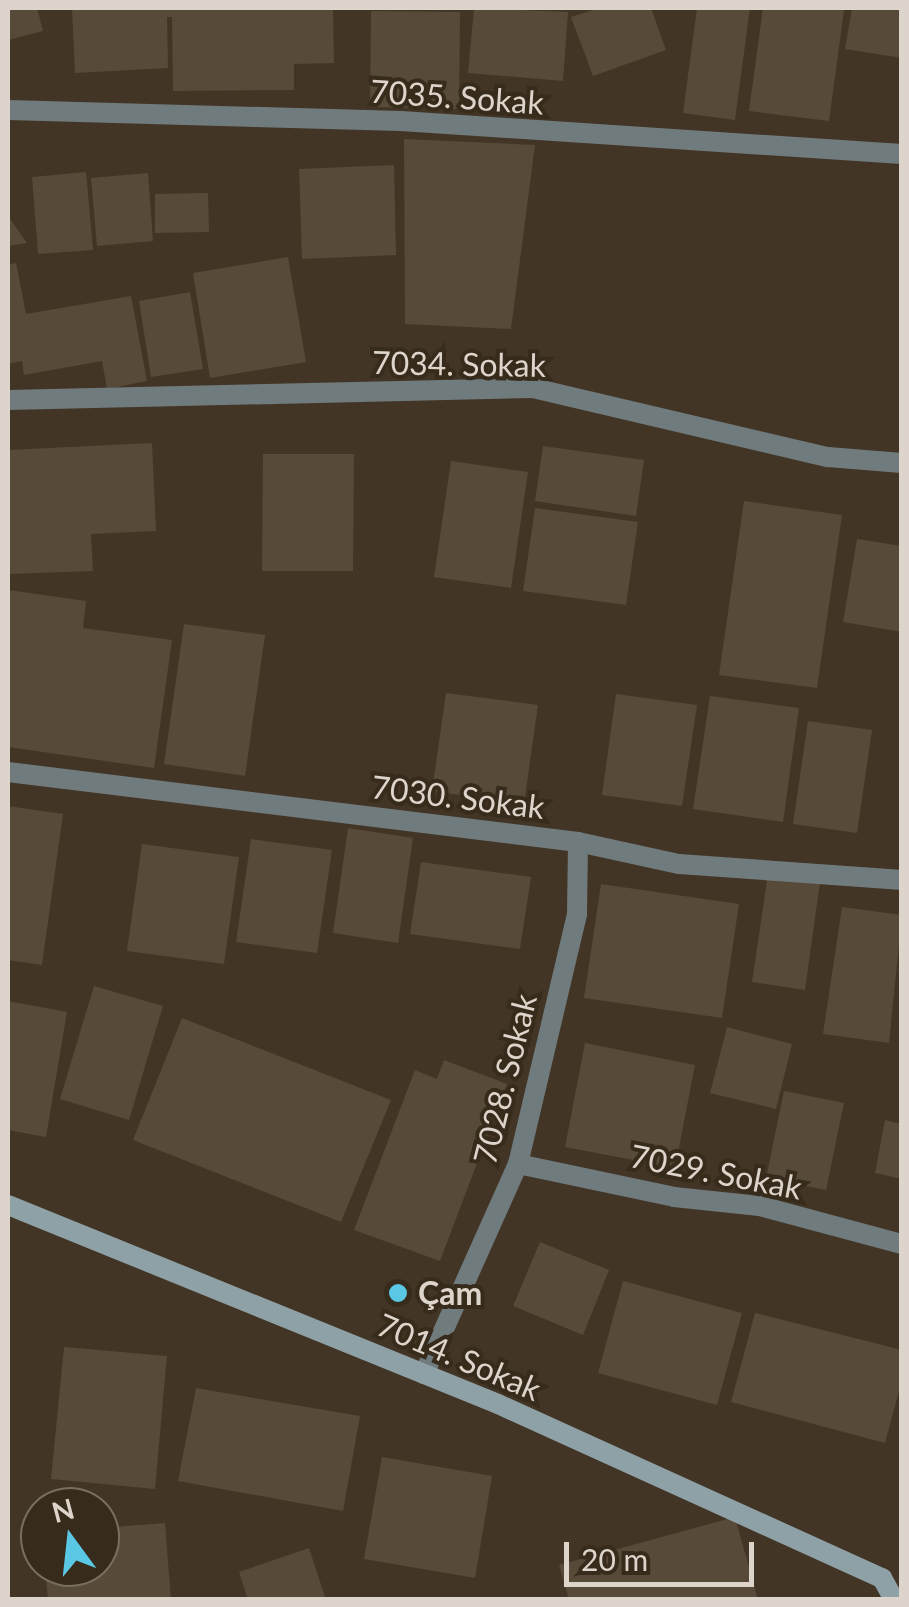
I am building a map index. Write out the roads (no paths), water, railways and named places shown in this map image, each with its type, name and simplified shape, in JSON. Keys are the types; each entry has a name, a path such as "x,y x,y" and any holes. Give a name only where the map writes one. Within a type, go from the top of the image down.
{"street":[{"name":"7035. Sokak","path":"8,110 438,123 902,154"},
{"name":"7034. Sokak","path":"8,400 533,388 828,457 902,463"},
{"name":"7030. Sokak","path":"8,772 578,842 679,864 902,880"},
{"name":"7028. Sokak","path":"424,1374 518,1164 576,914 578,842"},
{"name":"7029. Sokak","path":"518,1164 674,1197 760,1206 902,1244"},
{"name":"7014. Sokak","path":"8,1205 424,1374 892,1578"},
{"path":"892,1578 894,1600"}],"place":[{"name":"Çam","path":"398,1293"}]}
